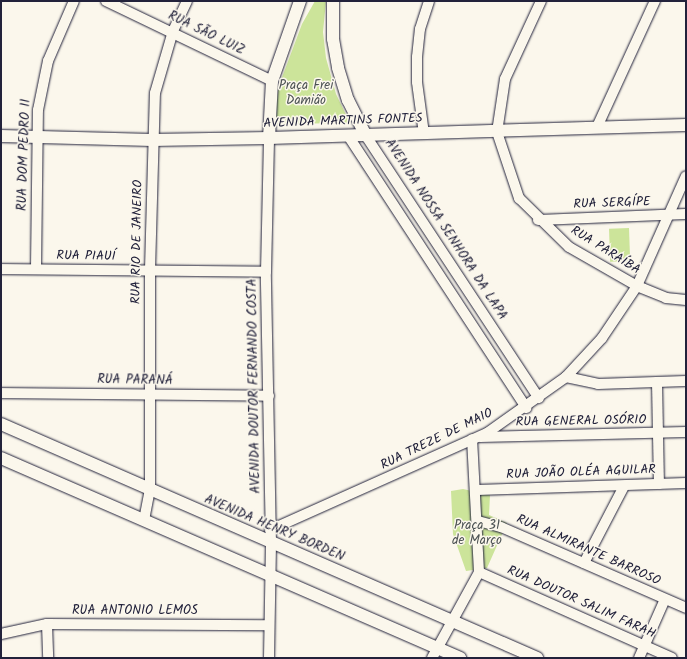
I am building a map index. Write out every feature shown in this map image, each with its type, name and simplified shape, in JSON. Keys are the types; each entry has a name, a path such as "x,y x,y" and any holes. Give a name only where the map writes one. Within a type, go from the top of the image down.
{"street":[{"name":"RUA DOM PEDRO II","path":"36,269 36,138 39,103 48,61 74,1"},
{"name":"RUA SÃO LUIZ","path":"106,1 272,81"},
{"name":"RUA RIO DE JANEIRO","path":"144,520 150,490 150,270 152,140 155,93 173,32 187,1"},
{"path":"269,138 272,81 300,1"},
{"name":"AVENIDA NOSSA SENHORA DA LAPA","path":"333,1 333,39 338,68 348,100 366,136 539,398"},
{"path":"424,134 417,82 417,56 420,29 429,1"},
{"name":"RUA PARAÍBA","path":"542,1 505,79 497,132 519,198 538,220 569,246 637,286 666,298 686,300"},
{"path":"597,127 655,1"},
{"name":"AVENIDA MARTINS FONTES","path":"1,136 152,140 348,137 686,125"},
{"path":"348,137 526,408"},
{"name":"AVENIDA DOUTOR FERNANDO COSTA","path":"269,138 266,272 271,544 269,658"},
{"name":"RUA TREZE DE MAIO","path":"270,530 475,438 526,408 566,377 602,338 637,286 686,176"},
{"name":"RUA SERGÍPE","path":"538,220 686,214"},
{"name":"RUA PIAUÍ","path":"1,269 266,272"},
{"path":"566,377 598,384 686,381"},
{"path":"657,382 659,484"},
{"name":"RUA PARANÁ","path":"1,393 268,396"},
{"name":"AVENIDA HENRY BORDEN","path":"1,424 271,544 454,621 537,658"},
{"name":"RUA GENERAL OSÓRIO","path":"475,438 686,432"},
{"path":"434,653 454,621 479,572 475,438"},
{"path":"1,458 270,575 434,653 460,658"},
{"name":"RUA JOÃO OLÉA AGUILAR","path":"477,490 686,483"},
{"path":"584,563 624,486"},
{"name":"RUA ALMIRANTE BARROSO","path":"478,521 501,527 686,608"},
{"name":"RUA DOUTOR SALIM FARAH","path":"479,572 672,658"},
{"path":"639,658 665,599"},
{"path":"47,624 48,658"},
{"name":"RUA ANTONIO LEMOS","path":"1,634 47,624 269,625"}],"green space":[{"name":"Praça Frei Damião","path":"315,1 326,1 323,32 326,58 336,94 350,123 275,124 278,88 302,24"},
{"path":"629,228 630,261 610,262 609,229"},
{"name":"Praça 31 de Março","path":"463,489 490,495 489,515 507,523 487,568 466,571 453,534 451,491"}]}
